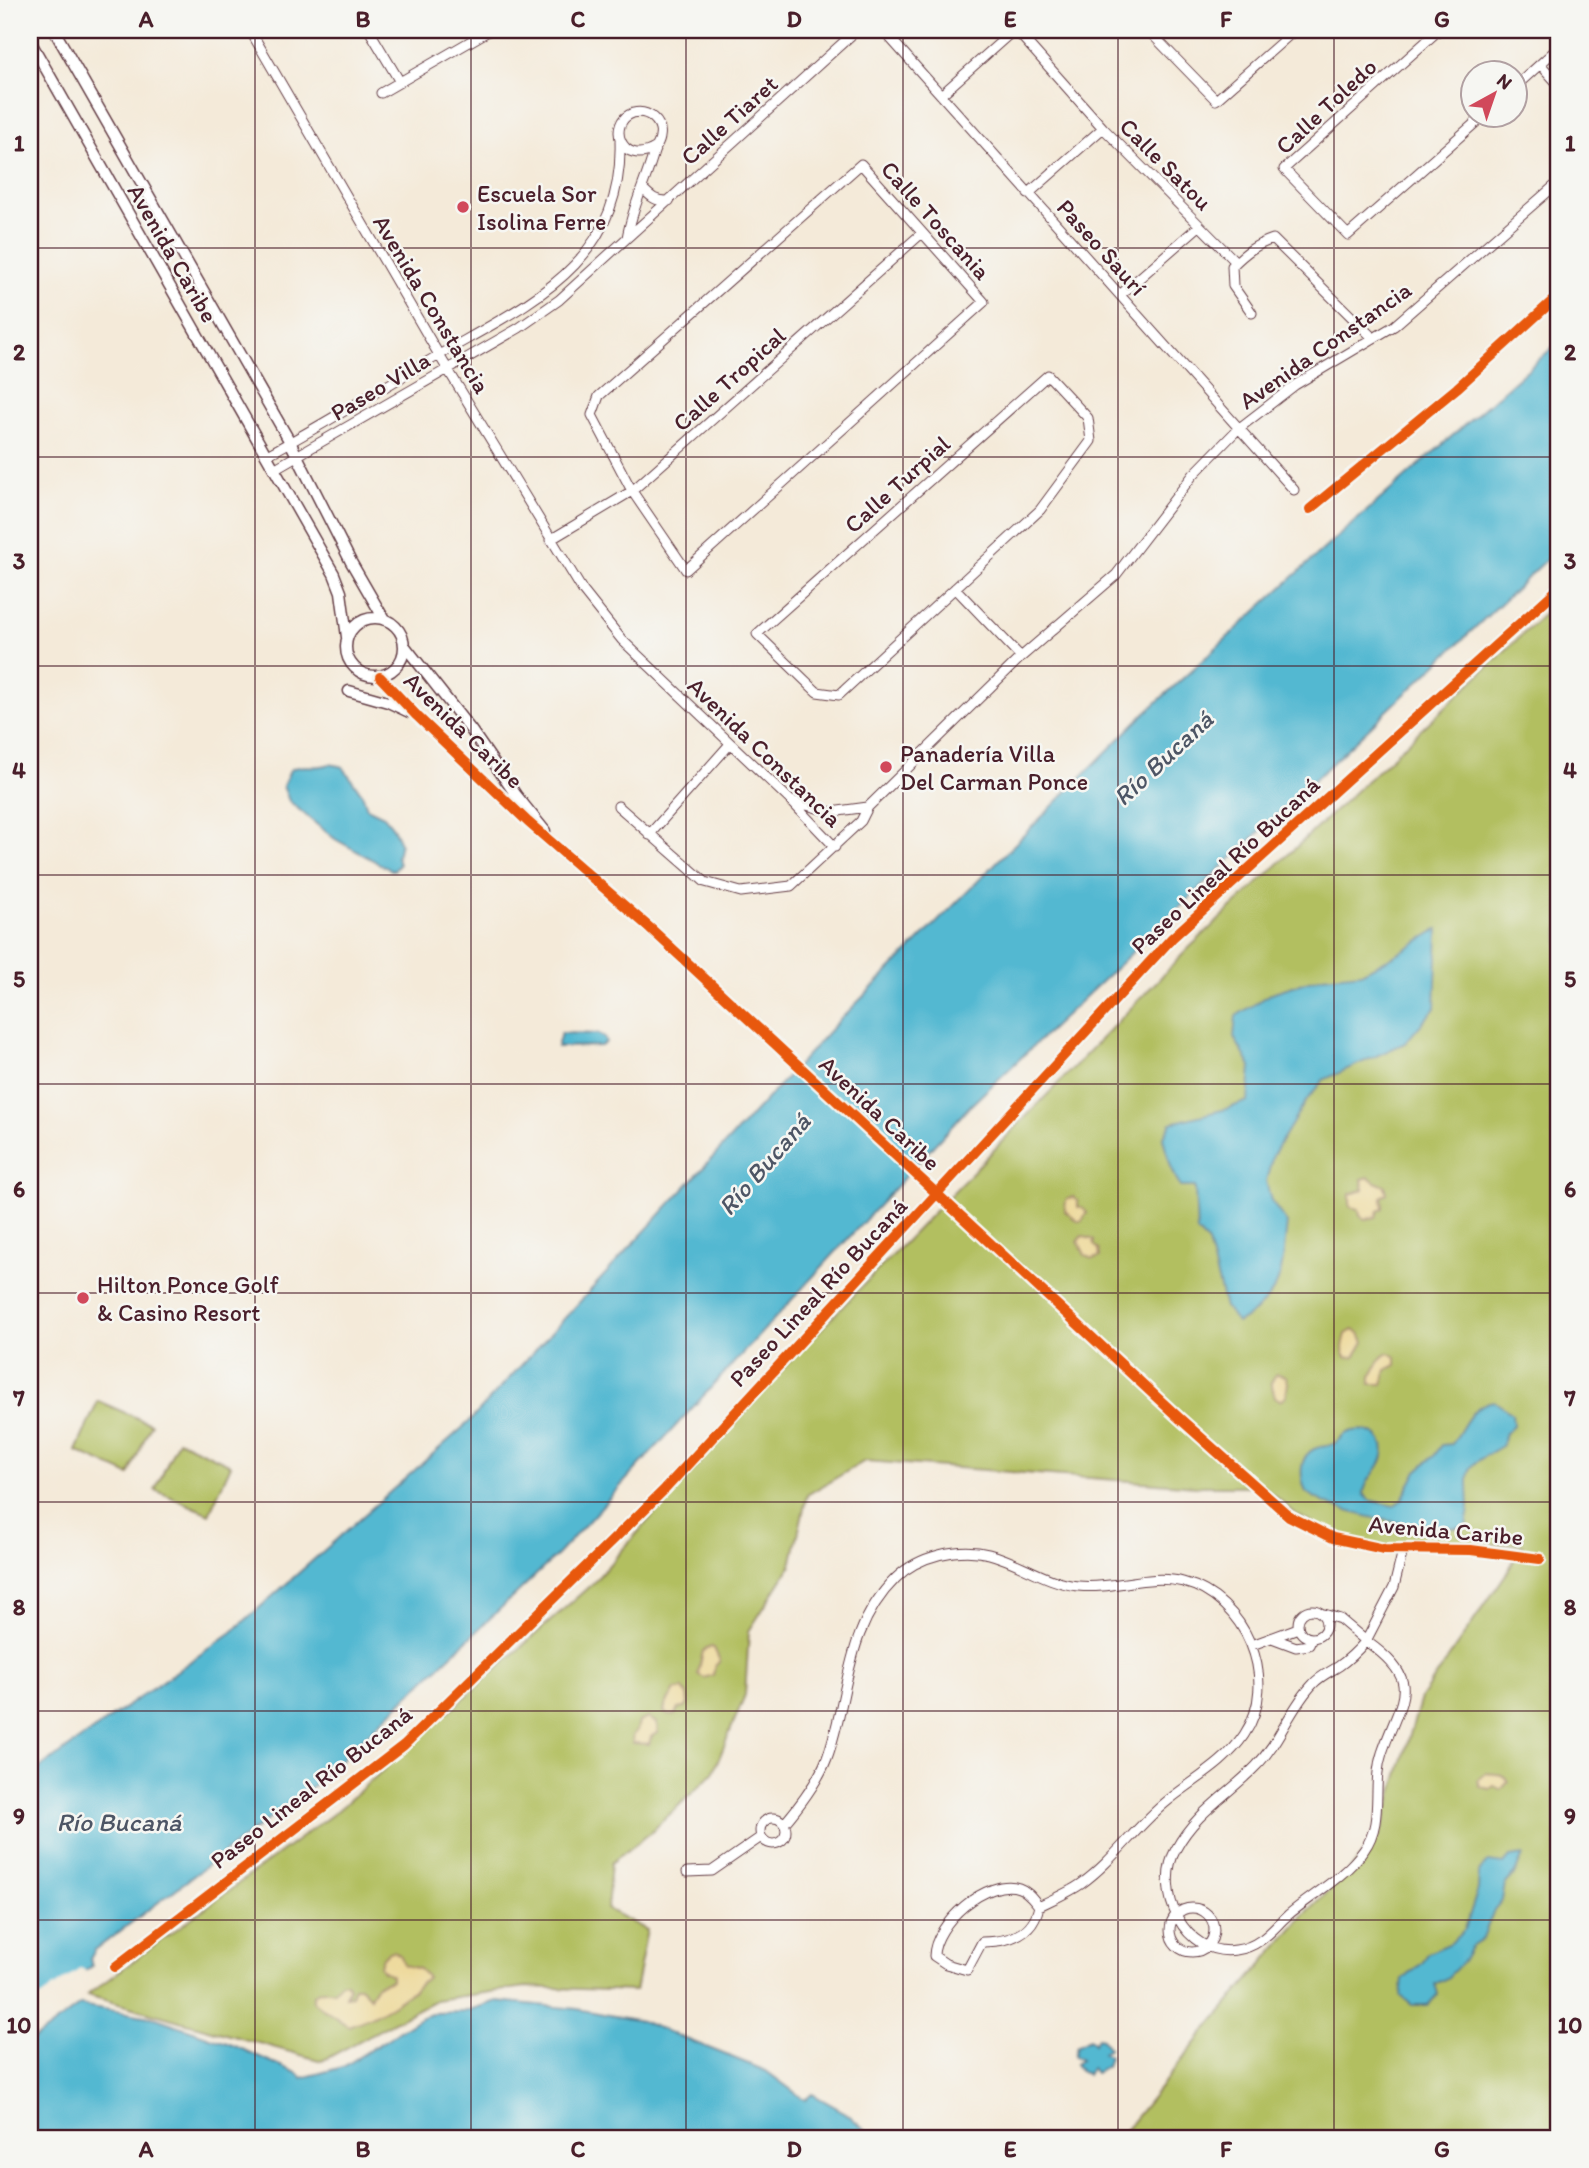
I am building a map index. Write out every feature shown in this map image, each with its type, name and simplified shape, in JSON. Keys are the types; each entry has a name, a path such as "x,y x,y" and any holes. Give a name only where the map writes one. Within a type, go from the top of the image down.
{"street":[{"name":"Avenida Caribe","path":"54,30 298,456 351,562 384,619"},
{"name":"Avenida Constancia","path":"250,30 439,355 583,591 622,640 791,801 835,847 861,821 868,807 1021,657 1116,575 1193,475 1238,429 1295,385 1405,317 1559,182"},
{"path":"369,30 400,82"},
{"path":"381,93 473,34 490,30"},
{"name":"Calle Tiaret","path":"628,239 857,30"},
{"name":"Paseo Saurí","path":"883,30 1294,490"},
{"path":"941,96 1015,30"},
{"name":"Calle Satou","path":"1015,30 1103,128 1236,262"},
{"path":"1152,31 1216,100 1295,30"},
{"name":"Calle Toledo","path":"1439,30 1284,169 1349,235 1467,130"},
{"name":"Avenida Caribe","path":"30,41 334,574 341,592 347,637"},
{"path":"1530,73 1559,47"},
{"path":"1540,64 1559,85"},
{"path":"628,239 630,218 651,167 660,139 660,128 655,118 645,113 634,113 625,118 620,128 620,139 625,148 635,154 646,154 655,148"},
{"path":"1028,194 1103,128"},
{"name":"Paseo Villa","path":"267,455 506,319 562,278 584,255 601,230 621,170 620,139"},
{"name":"Calle Toscania","path":"860,164 984,302 686,570 632,491 592,415 599,396 860,164"},
{"path":"642,188 660,202 669,201"},
{"path":"1120,295 1199,226"},
{"name":"Calle Tropical","path":"550,540 632,491 922,233"},
{"name":"Paseo Villa","path":"274,469 519,328 559,300 628,239"},
{"path":"1252,313 1233,286 1232,266 1257,244 1273,239 1373,338"},
{"name":"Calle Turpial","path":"1048,375 1088,418 1091,441 1040,510 955,588 839,695 817,692 757,634 1048,375"},
{"path":"955,588 1021,657"},
{"path":"366,619 384,619 398,629 404,645 401,662 380,677 362,674 354,668 346,651 347,637 352,629 366,619"},
{"name":"Avenida Caribe","path":"404,645 555,844"},
{"name":"Avenida Caribe","path":"380,677 528,822 727,999 1178,1417 1289,1516 1333,1538 1384,1549 1471,1550 1540,1559"},
{"path":"349,691 388,702 417,716"},
{"path":"649,835 730,744"},
{"path":"791,801 831,812 868,807"},
{"path":"618,806 705,882 741,892 791,886 835,847"},
{"path":"1324,1614 1326,1628 1321,1635 1312,1638 1304,1636 1298,1628 1298,1618 1305,1611 1315,1609 1340,1619 1366,1641 1386,1656 1401,1673 1404,1684 1402,1705 1380,1760 1376,1819 1369,1842 1352,1864 1259,1941 1232,1950 1209,1945 1190,1934 1176,1915 1168,1878 1171,1858 1181,1839 1208,1807 1247,1776 1267,1754 1295,1707 1313,1684 1348,1659 1366,1641 1394,1587 1403,1549"},
{"path":"784,1824 799,1806 826,1760 843,1704 852,1654 863,1626 896,1578 923,1560 959,1552 989,1554 1054,1581 1076,1586 1109,1587 1151,1580 1182,1582 1211,1594 1223,1602 1252,1645 1258,1679 1256,1708 1246,1733 1230,1753 1166,1802 1080,1884 1039,1906 1035,1922 1017,1937 999,1942 982,1942 967,1970 954,1968 934,1956 952,1917 962,1906 977,1897 1009,1886 1025,1891 1039,1906"},
{"path":"1252,1645 1298,1628"},
{"path":"1271,1637 1301,1647 1309,1645 1312,1638"},
{"path":"768,1818 777,1818 784,1824 786,1832 780,1843 771,1845 761,1837 761,1824 768,1818"},
{"path":"687,1872 712,1871 761,1837"},
{"path":"1191,1908 1205,1912 1210,1917 1214,1932 1209,1945 1196,1952 1181,1950 1170,1932 1176,1915 1191,1908"}],"green space":[{"path":"1559,600 1559,2138 1119,2138 1303,1916 1349,1871 1380,1835 1421,1698 1508,1571 1523,1544 1382,1547 1327,1532 1296,1514 1263,1486 1196,1486 865,1461 807,1495 791,1565 749,1631 745,1695 713,1773 649,1834 611,1863 607,1909 647,1930 635,1991 526,1987 435,2000 322,2061 87,1995 337,1811 593,1583 786,1365 1189,948"},
{"path":"98,1401 151,1424 129,1475 76,1451"},
{"path":"178,1440 231,1465 209,1514 155,1490"}],"sand":[{"path":"1369,1177 1385,1186 1387,1193 1382,1197 1383,1208 1378,1211 1376,1217 1365,1219 1360,1216 1359,1209 1350,1207 1350,1194 1363,1190 1362,1179"},
{"path":"1073,1197 1078,1201 1078,1207 1087,1213 1082,1221 1077,1221 1065,1211 1066,1200"},
{"path":"1082,1236 1094,1240 1100,1257 1092,1259 1085,1255 1078,1241"},
{"path":"1353,1330 1360,1333 1364,1342 1355,1357 1347,1358 1344,1343 1346,1334"},
{"path":"1390,1353 1396,1357 1396,1365 1386,1370 1382,1384 1371,1384 1371,1376 1380,1359"},
{"path":"1277,1374 1286,1376 1288,1383 1286,1396 1280,1400 1275,1397 1272,1385"},
{"path":"711,1647 720,1661 715,1666 713,1675 704,1678 698,1674 703,1651"},
{"path":"683,1689 688,1704 685,1708 678,1709 675,1715 668,1715 664,1712 665,1706 675,1690"},
{"path":"648,1718 657,1723 658,1733 651,1737 649,1744 633,1743 632,1736 639,1722"},
{"path":"1485,1773 1501,1775 1508,1782 1501,1790 1494,1786 1490,1789 1480,1787 1478,1780"},
{"path":"394,1951 401,1956 404,1965 419,1969 427,1977 390,2006 348,2026 313,2002 313,1995 316,1993 323,1990 334,1991 341,1983 346,1982 349,1987 345,1996 351,1995 354,1987 360,1987 370,1997 376,1985 391,1980 391,1975 380,1967 384,1956"}],"water":[{"name":"Río Bucaná","path":"1559,342 1559,548 970,1106 558,1554 314,1785 95,1950 90,1959 92,1966 30,2011 30,1775 232,1632 469,1422 833,1027 1143,715 1327,546"},
{"path":"330,764 343,767 363,796 367,808 384,816 392,826 400,843 397,856 399,865 394,870 335,839 289,801 283,786 290,770"},
{"path":"1438,929 1435,1008 1405,1043 1323,1080 1304,1104 1273,1155 1266,1181 1271,1201 1287,1223 1281,1269 1278,1281 1264,1303 1237,1323 1225,1307 1208,1243 1197,1232 1195,1187 1180,1187 1163,1138 1171,1123 1248,1101 1251,1067 1234,1037 1236,1016 1274,992 1322,977 1361,973"},
{"path":"561,1033 598,1034 604,1037 606,1042 601,1046 557,1047"},
{"path":"1494,1401 1512,1414 1513,1425 1505,1433 1502,1446 1470,1468 1466,1528 1406,1524 1360,1515 1321,1501 1306,1492 1302,1480 1305,1457 1314,1449 1335,1443 1347,1433 1363,1430 1373,1433 1381,1440 1384,1452 1364,1494 1370,1500 1394,1506 1402,1499 1417,1471 1442,1445 1452,1444 1474,1411"},
{"path":"1523,1855 1515,1873 1505,1885 1502,1900 1494,1910 1482,1940 1471,1947 1462,1963 1447,1978 1435,1984 1438,1994 1428,2005 1412,2005 1401,1996 1403,1980 1423,1962 1428,1953 1451,1943 1465,1929 1478,1889 1479,1872 1488,1862 1504,1864 1510,1857"},
{"path":"497,2001 577,2009 641,2021 766,2071 805,2100 812,2094 846,2113 875,2138 30,2138 30,2042 80,2005 156,2018 230,2044 297,2073 302,2078 343,2067 422,2017 435,2013 463,2012"},
{"path":"1097,2038 1102,2039 1109,2048 1103,2053 1109,2056 1106,2067 1095,2073 1091,2068 1087,2074 1081,2072 1075,2064 1081,2060 1074,2056 1077,2046 1089,2039 1094,2044"}],"pier":[{"path":"81,1968 86,1971 85,1975 30,2015 30,2004"}],"cycle path":[{"path":"1310,509 1457,388 1559,295"},
{"name":"Paseo Lineal Río Bucaná","path":"115,1967 404,1745 665,1489 1172,938 1559,588"},
{"path":"380,677 528,822 650,928 1178,1417 1289,1516 1333,1538 1384,1549 1471,1550 1540,1559"}],"place":[{"name":"Escuela Sor Isolina Ferre","path":"463,207"},
{"name":"Panadería Villa Del Carman Ponce","path":"886,767"},
{"name":"Hilton Ponce Golf & Casino Resort","path":"83,1298"}]}
